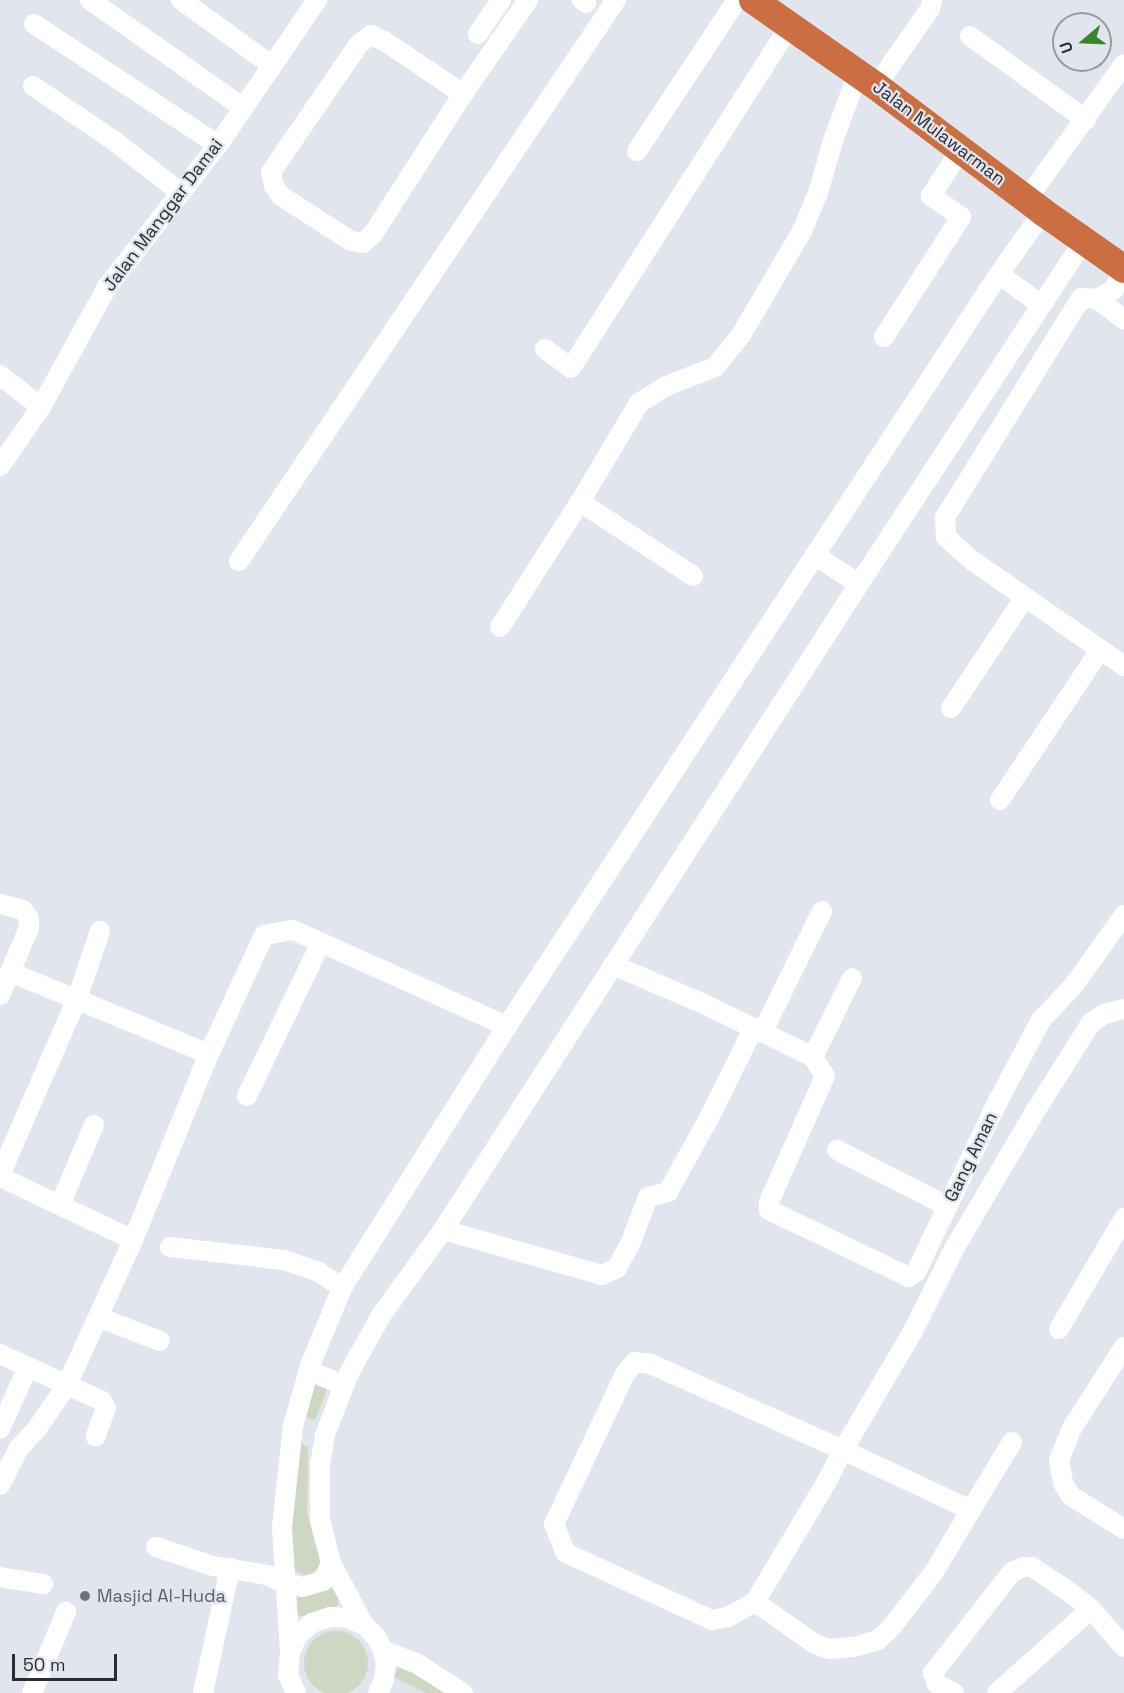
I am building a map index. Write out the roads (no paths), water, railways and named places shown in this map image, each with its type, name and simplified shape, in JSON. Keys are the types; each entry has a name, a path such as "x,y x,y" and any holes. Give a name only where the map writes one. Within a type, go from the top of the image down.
{"highway":[{"name":"Jalan Mulawarman","path":"753,0 867,79 1083,242 1121,261"}],"street":[{"path":"90,0 242,106"},
{"path":"181,0 271,65"},
{"name":"Jalan Manggar Damai","path":"0,466 41,407 107,287 218,145 242,106 317,0"},
{"path":"477,34 501,0"},
{"path":"463,94 386,42 371,36 358,44 271,172 274,186 281,196 351,241 363,243 372,234 463,94 528,0"},
{"path":"239,561 616,0"},
{"path":"637,151 737,0"},
{"path":"500,627 639,404 666,386 715,367 741,335 806,222 818,193 833,141 867,79 930,9 932,0"},
{"path":"34,24 218,145"},
{"path":"545,349 571,368 790,25"},
{"path":"970,36 1086,120"},
{"path":"288,1687 290,1652 282,1527 293,1426 309,1371 342,1288 507,1026 999,274 1035,206 1086,120 1124,64"},
{"path":"33,86 112,140 182,193"},
{"path":"884,337 961,217 931,196 961,149"},
{"path":"378,1693 386,1664 383,1650 376,1637 364,1625 331,1563 320,1520 320,1464 324,1435 343,1384 382,1314 442,1230 1083,242"},
{"path":"1121,261 1113,290 1097,299 1081,298 945,517 946,537 973,561 1124,666"},
{"path":"999,274 1041,305"},
{"path":"1097,299 1124,319"},
{"path":"0,375 41,407"},
{"path":"580,502 693,576"},
{"path":"816,556 859,584"},
{"path":"951,708 1025,597"},
{"path":"1000,800 1100,650"},
{"path":"0,904 23,910 29,919 29,928 0,995"},
{"path":"442,1230 602,1275 617,1268 630,1244 648,1197 668,1192 822,911"},
{"name":"Gang Aman","path":"813,1058 825,1076 770,1202 770,1210 773,1214 909,1277 916,1272 998,1101 1041,1020 1074,985 1124,915"},
{"path":"0,1485 19,1448 36,1430 67,1385 133,1240 209,1054 264,935 292,930 507,1026"},
{"path":"100,931 77,999 0,1176 133,1240"},
{"path":"247,1096 321,942"},
{"path":"613,965 704,1004 813,1058 852,978"},
{"path":"10,972 209,1054"},
{"path":"971,1510 843,1450 651,1364 634,1362 625,1374 554,1524 566,1553 712,1620 728,1617 755,1602 826,1484 843,1450 913,1331 954,1249 983,1199 1091,1023 1104,1014 1124,1009"},
{"path":"60,1205 94,1125"},
{"path":"837,1150 948,1206"},
{"path":"1059,1329 1124,1217"},
{"path":"170,1247 284,1260 319,1272 342,1288"},
{"path":"98,1317 160,1341"},
{"path":"1124,1347 1072,1428 1059,1460 1063,1483 1071,1496 1124,1529"},
{"path":"0,1354 98,1398 106,1406 96,1437"},
{"path":"0,1429 28,1367"},
{"path":"309,1371 343,1384"},
{"path":"293,1426 324,1435"},
{"path":"755,1602 815,1644 829,1649 854,1647 878,1640 891,1628 934,1572 1012,1442"},
{"path":"156,1546 213,1566 267,1575 285,1583 303,1587 323,1581 331,1563"},
{"path":"954,1693 937,1684 933,1673 1012,1572 1032,1567 1091,1609 1124,1647"},
{"path":"203,1693 230,1568"},
{"path":"0,1576 43,1584"},
{"path":"996,1693 1091,1609"},
{"path":"32,1693 66,1612"},
{"path":"290,1652 298,1635 312,1623 330,1617 348,1618 364,1625"},
{"path":"383,1650 416,1663 463,1693"}],"place":[{"name":"Masjid Al-Huda","path":"85,1596"}]}
